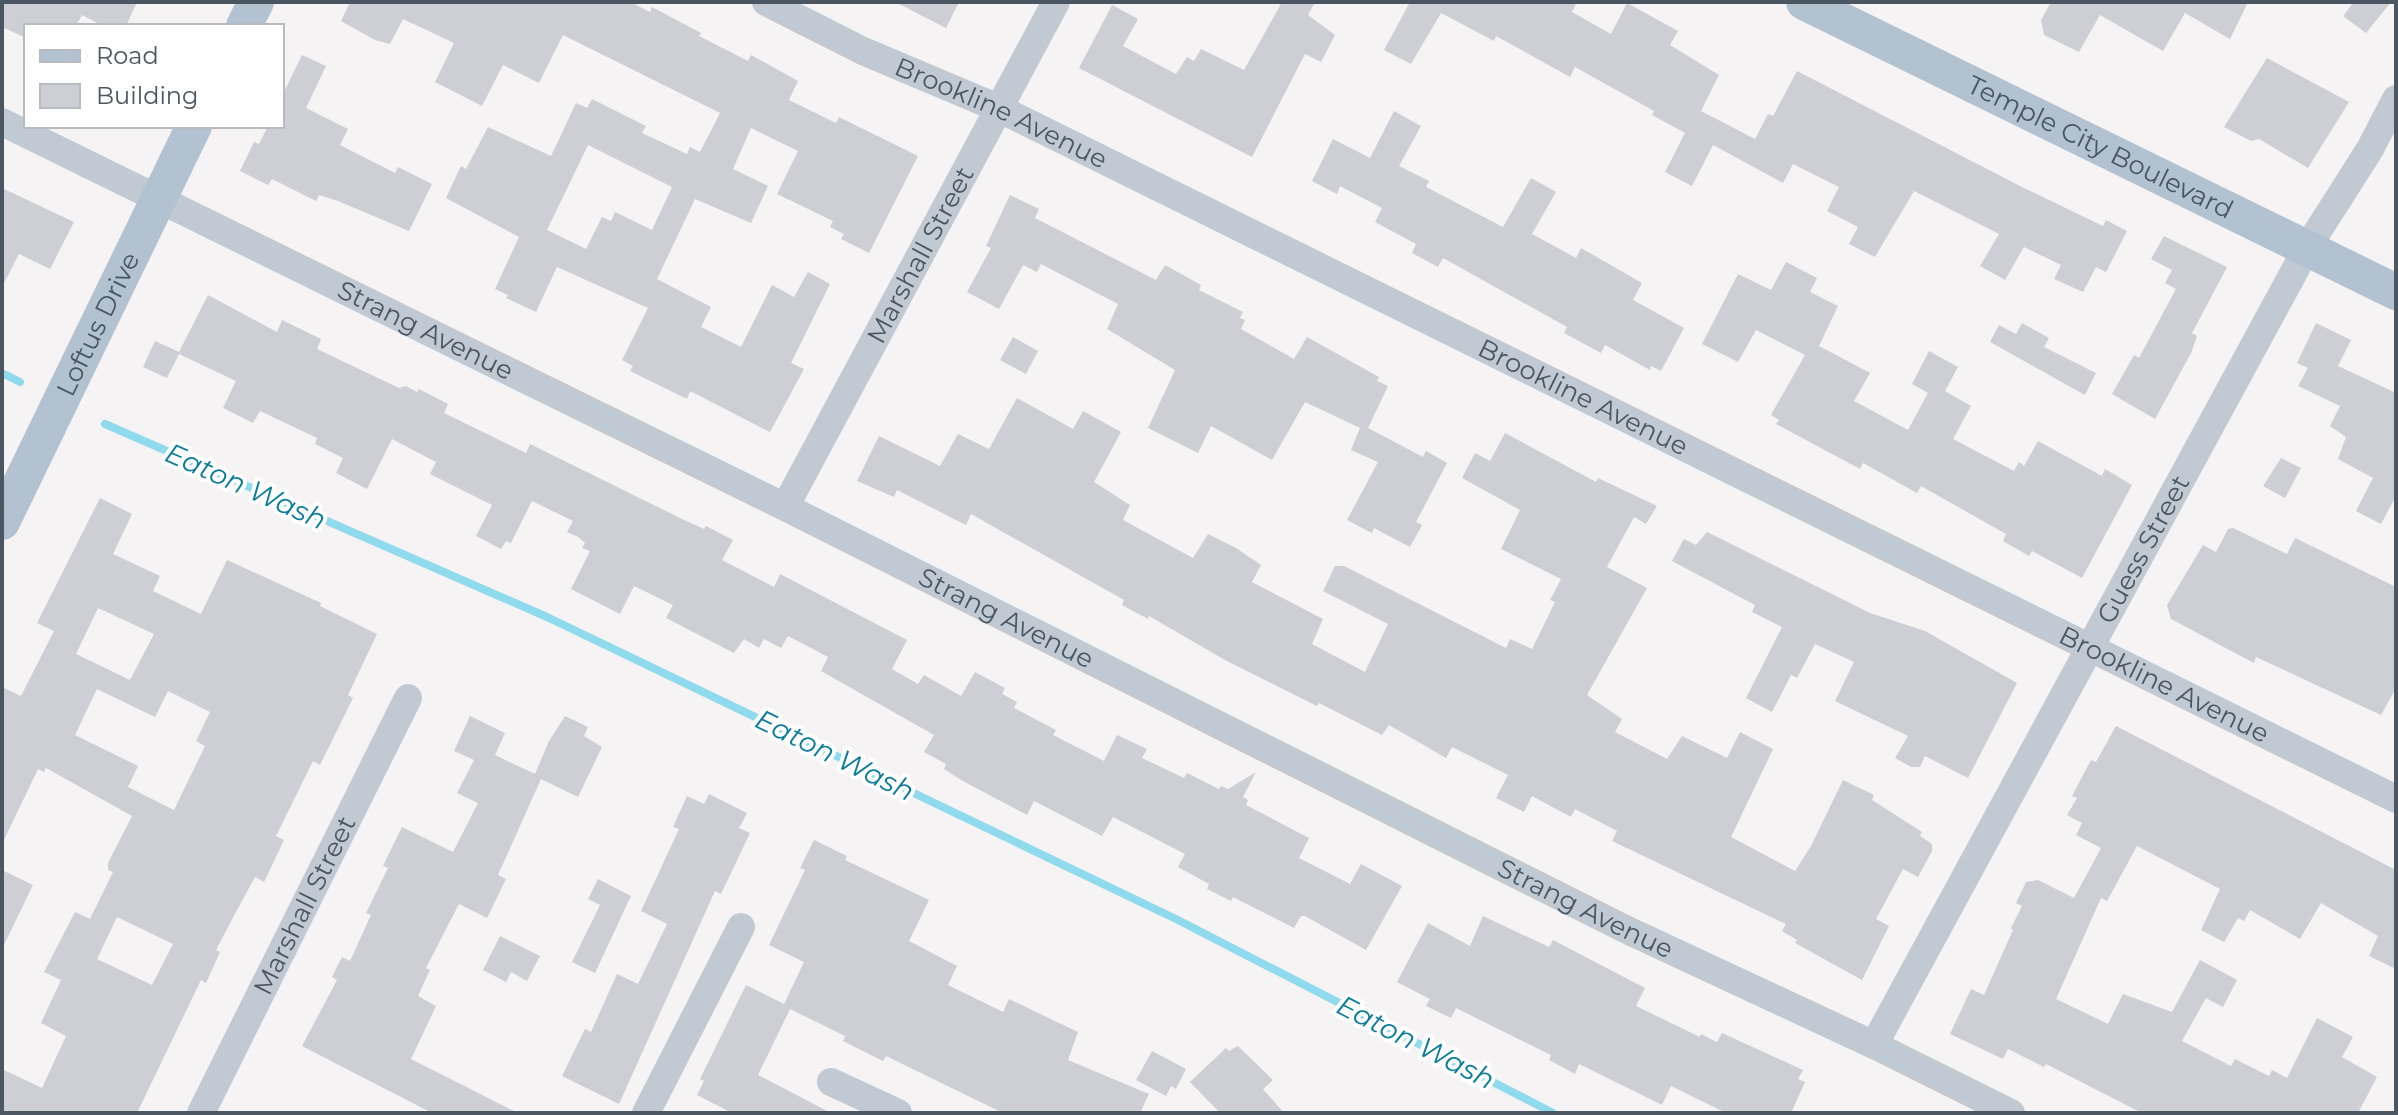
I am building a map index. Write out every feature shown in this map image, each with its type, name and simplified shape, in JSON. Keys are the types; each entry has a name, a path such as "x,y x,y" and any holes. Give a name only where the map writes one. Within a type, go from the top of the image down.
{"main road":[{"path":"245,24 256,2"},
{"name":"Temple City Boulevard","path":"1804,2 2396,292"},
{"name":"Loftus Drive","path":"2,522 193,128"}],"street":[{"name":"Brookline Avenue","path":"766,2 863,51 998,108 2396,799"},
{"name":"Marshall Street","path":"785,507 1056,2"},
{"name":"Guess Street","path":"1874,1045 2307,248 2370,149 2396,99"},
{"name":"Strang Avenue","path":"2,122 785,507 1625,929 1874,1045 2011,1113"},
{"name":"Marshall Street","path":"201,1113 408,698"},
{"path":"646,1113 741,927"},
{"path":"831,1082 898,1113"}],"building":[{"path":"2,2 137,2 127,24 99,24 82,15 77,24 24,24 24,37 2,27"},
{"path":"350,2 630,2 650,12 652,7 748,61 751,55 798,81 789,100 836,123 839,117 918,156 869,253 841,239 844,234 830,227 833,221 777,194 798,151 751,128 733,169 768,186 751,223 695,199 657,279 711,307 701,327 741,347 772,285 794,297 808,272 830,284 791,363 804,369 770,432 690,391 687,399 630,371 633,366 622,360 648,308 557,267 536,312 506,298 508,295 495,289 519,237 446,198 461,166 466,169 488,127 551,156 576,103 587,108 592,99 646,126 642,133 687,154 690,147 700,152 720,113 563,35 539,83 503,65 482,106 435,82 454,43 403,19 390,44 375,40 341,21","holes":["588,145 672,187 652,230 615,212 611,221 602,217 586,249 547,230"]},
{"path":"895,2 959,2 946,28"},
{"path":"1282,2 1315,2 1308,15 1335,35 1321,62 1305,54 1252,157 1079,68 1112,5 1138,19 1123,46 1176,74 1187,57 1194,61 1201,49 1244,70"},
{"path":"1410,2 1577,2 1572,12 1611,34 1627,3 1678,31 1670,45 1719,75 1701,111 1755,139 1768,114 1773,116 1797,71 2022,187 2103,226 2106,220 2127,231 2106,272 2096,267 2083,292 2054,279 2061,265 2024,247 2005,280 1980,266 1999,234 1914,191 1875,257 1849,244 1858,227 1827,211 1839,187 1793,164 1783,183 1713,145 1692,186 1665,172 1685,133 1652,115 1654,111 1575,67 1570,77 1496,36 1494,41 1441,13 1411,64 1384,50"},
{"path":"2051,2 2248,2 2230,39 2185,13 2163,51 2100,15 2079,52 2044,35 2041,20"},
{"path":"2354,2 2391,2 2366,33 2343,16"},
{"path":"302,55 326,66 306,108 348,129 340,145 395,173 398,167 432,184 409,231 338,201 319,195 316,201 272,179 268,185 240,171 254,142 259,144 267,128 284,128 284,92"},
{"path":"2267,58 2349,102 2308,168 2259,139 2251,141 2224,127"},
{"path":"1394,111 1421,126 1399,166 1429,181 1426,187 1503,227 1531,178 1556,192 1532,234 1576,258 1581,248 1642,283 1633,300 1684,328 1661,371 1651,366 1650,370 1605,345 1601,353 1564,333 1567,327 1443,258 1438,267 1412,253 1416,244 1375,222 1382,208 1340,186 1337,194 1312,181 1333,139 1370,158"},
{"path":"2,188 74,222 50,269 19,254 2,287"},
{"path":"1010,195 1039,209 1035,218 1156,280 1165,265 1201,285 1199,290 1243,312 1240,318 1245,320 1241,329 1294,359 1307,337 1379,377 1377,381 1388,386 1368,428 1423,457 1426,451 1447,463 1416,522 1422,525 1410,547 1374,528 1372,533 1347,520 1378,462 1351,450 1360,428 1305,402 1272,460 1211,426 1198,453 1148,428 1175,370 1107,329 1118,304 1041,264 1037,272 1023,265 999,309 967,292 991,248 986,246"},
{"path":"2164,236 2227,267 2192,333 2197,336 2191,353 2155,419 2112,394 2134,355 2139,358 2176,289 2165,283 2172,270 2151,259"},
{"path":"1786,262 1817,278 1810,292 1838,306 1819,346 1870,373 1854,401 1908,430 1928,393 1912,384 1929,351 1958,367 1945,391 1971,406 1953,439 2014,471 2019,462 2024,466 2038,441 2102,476 2105,469 2132,485 2082,578 2032,551 2029,556 2003,541 2006,534 1921,486 1917,493 1863,463 1860,469 1776,424 1779,420 1771,415 1805,355 1756,330 1738,362 1702,344 1738,274 1771,290"},
{"path":"208,295 277,332 282,320 321,339 317,349 399,388 406,386 417,392 419,389 448,404 444,413 526,453 530,444 680,518 704,529 706,526 733,540 722,560 774,587 780,574 907,640 892,669 918,684 924,675 961,696 975,672 1005,688 1002,694 1017,702 1014,708 1056,730 1053,735 1104,761 1117,735 1147,749 1142,758 1184,778 1187,773 1219,789 1221,786 1228,789 1256,772 1243,797 1248,800 1246,805 1309,838 1299,858 1350,884 1361,864 1402,886 1366,950 1305,916 1301,916 1294,928 1233,897 1231,901 1207,889 1209,884 1178,867 1185,854 1113,817 1102,836 1034,801 1027,815 961,780 944,769 946,764 924,752 934,735 821,671 828,657 788,636 781,648 764,639 759,648 744,639 734,653 666,618 673,605 634,586 620,614 571,589 590,551 582,548 585,543 578,537 567,532 573,521 532,501 511,543 506,541 501,549 476,536 492,505 430,474 436,462 392,439 367,489 336,473 343,458 315,444 317,438 260,411 253,423 223,408 236,381 179,354 167,378 143,367 155,341 179,352"},
{"path":"2022,323 2049,338 2044,347 2096,373 2085,395 1990,342 1999,325 2016,334"},
{"path":"2316,323 2351,340 2338,366 2396,393 2396,496 2381,524 2356,511 2373,478 2338,459 2346,437 2330,426 2340,406 2298,386 2308,368 2297,363"},
{"path":"1013,337 1038,351 1026,374 1000,360"},
{"path":"1017,398 1073,429 1083,411 1121,432 1094,482 1130,505 1123,520 1193,558 1208,534 1236,548 1261,565 1252,582 1323,619 1312,644 1365,672 1388,624 1323,591 1335,566 1344,566 1506,648 1510,639 1532,649 1555,602 1550,600 1561,579 1501,549 1520,510 1462,478 1475,453 1490,461 1505,433 1596,482 1598,478 1657,506 1646,524 1634,517 1607,567 1647,588 1587,695 1622,719 1615,732 1667,759 1682,736 1727,758 1740,732 1773,749 1731,837 1795,871 1811,846 1843,780 1874,795 1872,800 1922,832 1920,836 1932,844 1932,851 1918,877 1903,869 1876,919 1889,926 1862,980 1795,943 1797,940 1782,931 1786,924 1612,841 1617,831 1575,809 1571,817 1532,796 1524,812 1496,798 1508,775 1452,747 1446,758 1389,725 1382,735 1319,703 1317,706 1225,660 1149,616 1148,619 1122,605 1124,600 971,514 966,525 897,490 894,497 857,481 879,436 940,466 958,434 989,449"},
{"path":"2281,458 2301,468 2285,498 2263,486"},
{"path":"100,498 132,514 113,554 160,576 153,591 201,614 227,560 321,603 320,606 377,634 348,695 353,698 320,765 313,761 276,836 284,840 264,882 255,877 216,950 220,952 206,983 201,980 137,1113 2,1113 2,1069 42,1088 66,1036 41,1023 61,980 44,972 75,912 90,919 113,872 108,870 108,863 132,816 46,768 44,772 38,769 2,844 2,687 21,696 54,631 37,623","holes":["98,608 154,634 130,680 76,654","97,689 155,717 168,691 210,712 196,741 205,746 174,810 128,787 138,766 75,735","117,917 173,944 152,985 97,959"]},
{"path":"2233,528 2287,554 2295,538 2396,587 2396,688 2381,715 2256,657 2254,663 2171,619 2167,605 2203,545 2216,552 2228,529"},
{"path":"1707,532 1870,613 1925,631 2017,683 1968,778 1925,756 1920,767 1911,767 1895,758 1908,736 1835,701 1854,662 1815,644 1797,678 1791,675 1772,712 1746,698 1782,627 1752,612 1755,605 1672,561 1684,539 1696,545"},
{"path":"470,716 505,733 495,755 535,774 549,741 565,716 588,727 584,736 602,747 578,797 541,779 498,875 506,879 487,918 459,904 426,968 430,970 418,996 436,1006 411,1059 518,1113 432,1113 302,1046 337,980 332,977 342,957 350,961 371,915 366,913 388,868 383,866 402,827 453,852 478,803 457,793 474,760 454,751"},
{"path":"2116,726 2396,870 2396,969 2369,956 2378,936 2321,903 2300,939 2250,910 2244,921 2238,918 2224,942 2201,930 2220,889 2137,846 2107,901 2101,898 2056,999 2108,1024 2123,994 2172,1012 2200,960 2237,980 2223,1007 2206,998 2182,1041 2231,1066 2235,1059 2269,1076 2272,1070 2287,1078 2317,1018 2353,1037 2342,1057 2377,1077 2358,1113 2142,1113 2046,1064 2044,1067 2008,1049 2003,1059 1950,1034 1971,989 1984,995 2022,906 2016,903 2026,882 2038,880 2074,898 2101,848 2076,835 2082,823 2067,815 2077,798 2072,796 2091,760 2096,762"},
{"path":"709,794 747,813 739,828 750,833 721,894 715,891 619,1104 562,1076 585,1029 591,1032 617,974 638,984 667,924 641,911 679,829 673,827 687,796 704,804"},
{"path":"814,840 847,856 845,860 929,900 909,941 957,966 948,985 1003,1012 1009,999 1078,1032 1068,1060 1149,1094 1140,1113 1003,1113 886,1056 883,1061 843,1041 845,1036 790,1009 758,1075 831,1113 732,1113 697,1095 704,1081 700,1079 746,985 784,1004 804,962 769,945 805,870 800,868"},
{"path":"2,870 33,885 2,949"},
{"path":"598,879 631,896 595,973 572,962 600,905 588,899"},
{"path":"1483,916 1549,947 1553,940 1645,988 1636,1006 1700,1037 1701,1034 1717,1042 1722,1033 1803,1070 1798,1079 1805,1082 1791,1113 1726,1113 1671,1086 1662,1105 1579,1064 1575,1074 1549,1060 1551,1055 1456,1008 1451,1018 1426,1006 1430,999 1397,982 1428,923 1470,946"},
{"path":"500,936 540,956 527,981 511,972 506,982 483,970"},
{"path":"1238,1046 1273,1080 1263,1089 1284,1113 1220,1113 1190,1082 1226,1048 1229,1051"},
{"path":"1152,1051 1186,1069 1176,1089 1171,1086 1166,1096 1136,1080"}],"waterway":[{"name":"Eaton Wash","path":"2,373 20,382"},
{"name":"Eaton Wash","path":"105,424 547,617 1178,920 1553,1113"}]}
